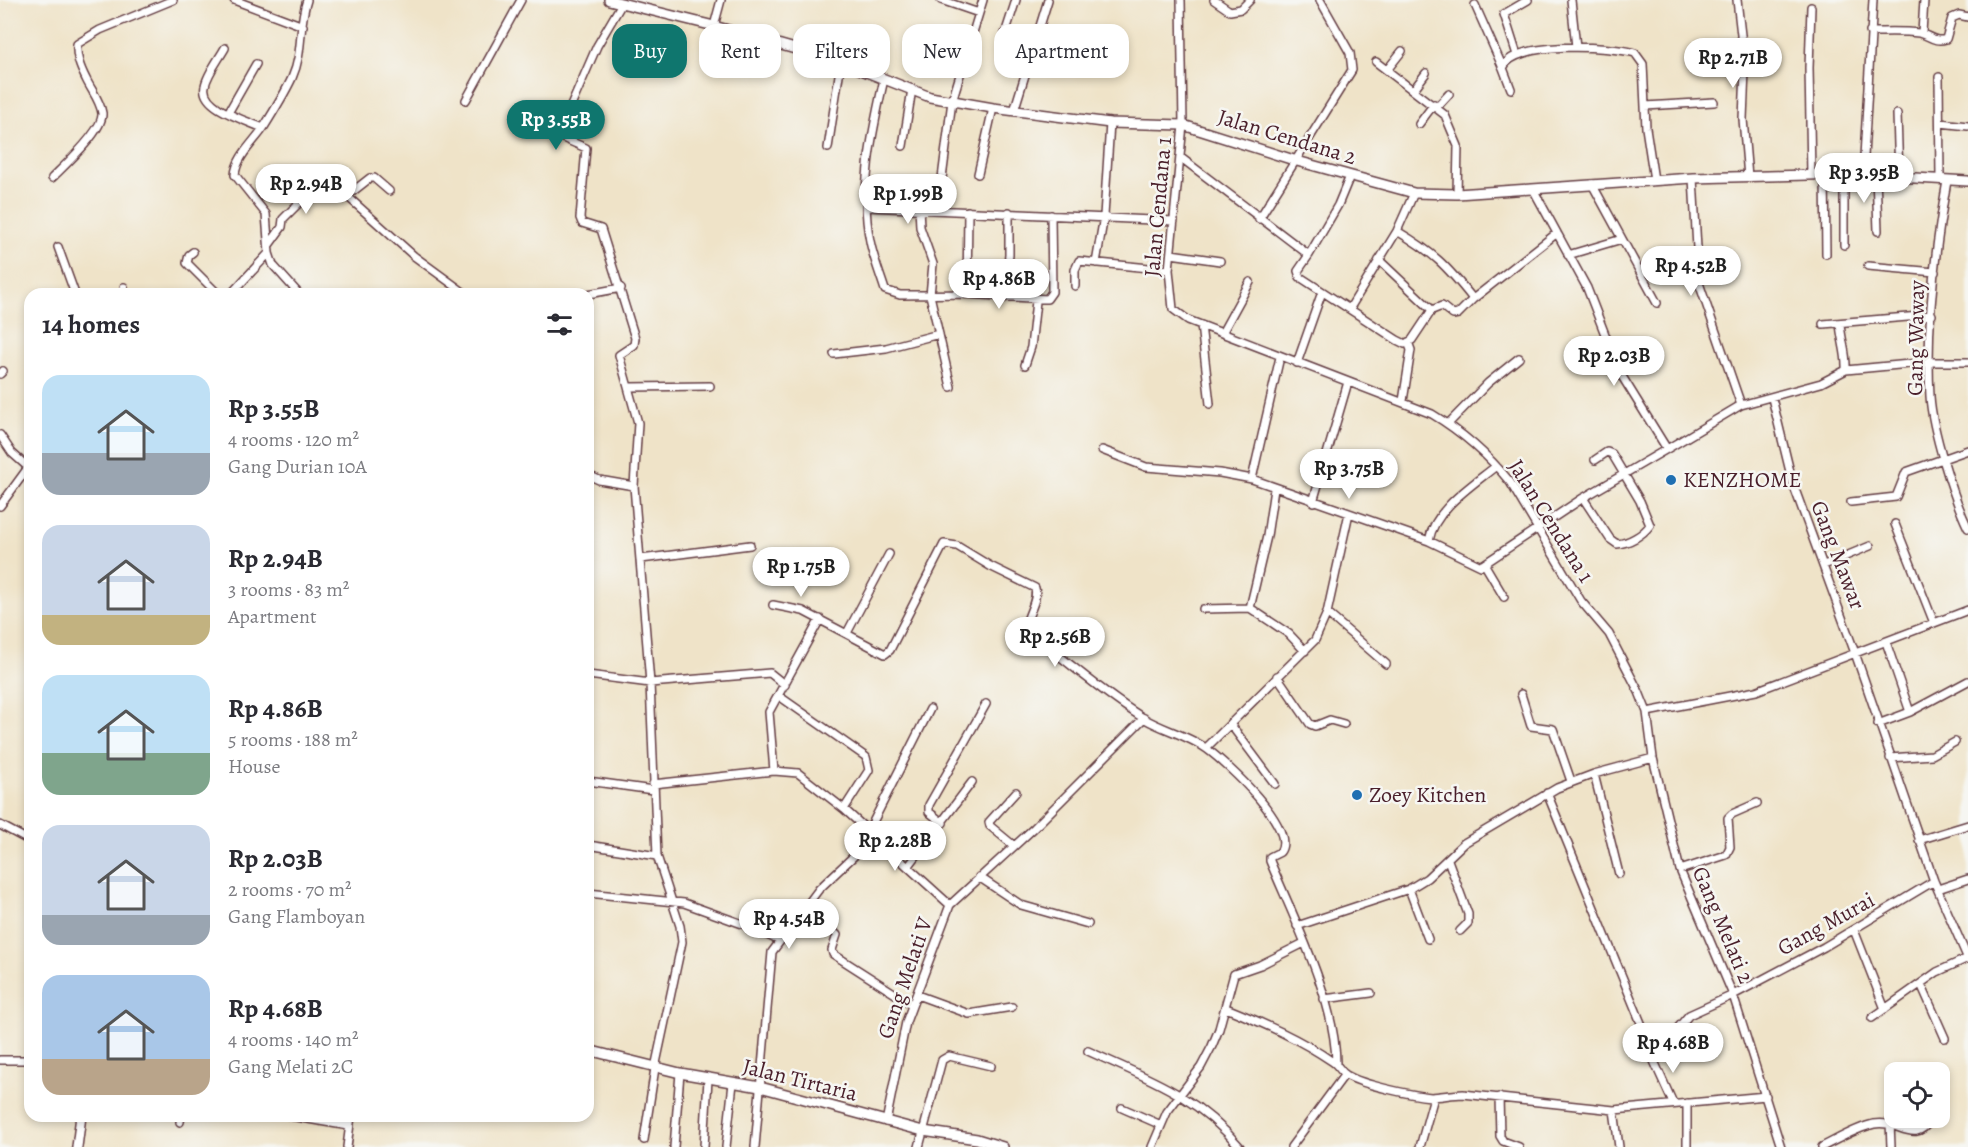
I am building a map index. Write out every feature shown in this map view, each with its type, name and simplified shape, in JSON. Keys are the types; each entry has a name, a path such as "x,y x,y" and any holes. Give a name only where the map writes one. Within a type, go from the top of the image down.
{"street":[{"path":"52,178 79,150 98,126 102,116 99,102 78,62 77,44 100,30 173,0"},
{"path":"234,0 303,26"},
{"path":"294,288 273,265 266,214 235,175 239,162 263,128 292,77 301,54 303,12 307,0"},
{"path":"466,100 521,0"},
{"name":"Jalan Cendana 2","path":"609,0 706,24"},
{"path":"715,24 721,0"},
{"path":"938,209 952,101 983,0"},
{"path":"1008,24 1016,0"},
{"path":"1014,111 1048,0"},
{"name":"Jalan Cendana 1","path":"1181,0 1183,125 1169,270 1173,309 1179,315 1201,325 1280,357 1403,401 1448,424 1496,466 1538,529 1581,601 1609,634 1629,669 1647,712"},
{"path":"1214,0 1230,11 1241,9 1250,0"},
{"path":"1259,219 1352,70 1353,61 1350,53 1320,0"},
{"path":"1517,55 1504,14 1528,0"},
{"path":"1571,0 1576,47"},
{"path":"1737,0 1745,70 1743,119 1748,177"},
{"path":"1863,174 1873,0"},
{"path":"1923,33 1924,0"},
{"path":"945,1 979,13"},
{"path":"621,4 597,46 558,136 586,148 580,218 582,223 600,229 621,288 635,338 634,345 619,355 630,387 638,423 634,486 650,683 657,856 680,926 681,955 655,1068 644,1140"},
{"path":"1475,5 1511,89"},
{"path":"1811,7 1809,68 1811,175"},
{"path":"1870,32 1923,33 1930,39 1946,39 1952,18 1959,15 1968,17"},
{"path":"1503,68 1507,61 1517,55 1547,48 1576,47 1635,53 1643,64 1645,106 1654,180"},
{"path":"225,48 205,84 204,91 212,104 263,128"},
{"path":"1387,70 1402,51"},
{"path":"1376,62 1436,105 1445,115 1458,146 1456,194"},
{"path":"228,113 256,64"},
{"path":"1414,89 1426,74"},
{"name":"Gang Waway","path":"1939,77 1943,180 1932,315 1930,397 1944,458 1960,512 1968,528"},
{"path":"828,148 839,78"},
{"path":"884,79 875,118 867,207 869,240 885,290 900,295 967,294 1036,301 1047,299 1052,292 1051,215"},
{"name":"Jalan Cendana 2","path":"884,79 952,101 993,108 1110,123 1183,125 1297,161 1414,193 1456,194 1654,180 1844,174 1968,181"},
{"path":"903,146 912,89"},
{"path":"1419,124 1449,94"},
{"path":"1645,106 1714,102"},
{"path":"978,174 993,108"},
{"path":"1897,114 1899,177"},
{"path":"1096,263 1104,216 1110,123"},
{"path":"1940,123 1968,126"},
{"path":"1180,156 1259,219 1309,255"},
{"path":"1844,174 1844,245"},
{"path":"1825,175 1826,254"},
{"path":"1876,175 1878,231"},
{"path":"1350,176 1338,205 1298,275 1396,340 1408,342"},
{"path":"236,288 269,249 282,227 283,219 324,178 328,178 414,256 458,288"},
{"path":"347,196 370,178 389,191"},
{"path":"1693,178 1699,284 1741,405"},
{"path":"1592,184 1657,303"},
{"path":"1533,189 1595,308 1620,374 1667,449"},
{"path":"1350,308 1396,231 1414,193"},
{"path":"867,207 919,207 1174,221"},
{"path":"919,207 920,227 933,264 930,295 951,387"},
{"path":"967,294 968,211"},
{"path":"1004,298 1009,255 1009,212"},
{"path":"1396,231 1431,252 1447,266 1473,299"},
{"path":"1408,342 1432,310 1442,306 1453,315 1458,314 1473,299 1557,233"},
{"path":"1568,255 1622,239"},
{"path":"58,247 73,288"},
{"path":"193,252 189,255 187,263 212,288"},
{"path":"1171,254 1220,261"},
{"path":"1379,260 1432,310"},
{"path":"1075,286 1076,264 1079,261 1169,270"},
{"path":"1868,266 1935,272"},
{"path":"1222,333 1250,282"},
{"path":"594,293 621,288"},
{"path":"1297,363 1322,292"},
{"path":"1025,365 1030,347 1036,301"},
{"path":"1824,324 1932,315"},
{"path":"1840,323 1840,335 1847,354 1846,370"},
{"path":"1201,325 1210,404"},
{"path":"834,354 886,348 939,334"},
{"path":"1403,401 1411,350 1408,342"},
{"path":"1252,479 1280,357"},
{"path":"1448,424 1488,383 1519,358"},
{"path":"1102,450 1146,467 1220,473 1252,479 1274,489 1429,541 1475,565 1485,565 1583,498 1741,405 1821,383 1846,370 1931,362 1968,362"},
{"path":"1313,502 1348,382"},
{"path":"630,387 710,386"},
{"name":"Gang Mawar","path":"1772,398 1793,484 1856,653 1878,724 1919,840 1938,889 1965,941 1968,958"},
{"path":"0,435 12,453 24,462"},
{"path":"1851,502 1896,497 1901,488 1903,474 1968,450"},
{"path":"1583,498 1610,539 1617,544 1624,544 1636,538 1650,525 1625,474 1609,452 1595,460"},
{"path":"1429,541 1430,532 1441,516 1496,466"},
{"path":"0,506 24,475"},
{"path":"594,478 634,486"},
{"path":"1250,608 1267,536 1274,489"},
{"path":"1206,748 1315,640 1327,613 1349,513"},
{"path":"1895,524 1934,623"},
{"path":"773,605 803,611 847,633 880,654 889,652 940,547 944,544 957,546 990,566 1035,588 1035,599 1025,628 1027,636 1045,645 1144,718 1206,748 1269,810 1280,828 1283,849 1270,857 1270,861 1324,999 1336,1040 1336,1064"},
{"path":"640,559 750,545"},
{"path":"1824,565 1870,546"},
{"path":"847,633 889,554"},
{"path":"1485,565 1504,597"},
{"path":"1203,609 1250,608 1289,634 1305,651"},
{"path":"1647,712 1756,691 1968,609"},
{"path":"1327,613 1386,664"},
{"path":"774,771 770,712 820,619"},
{"path":"1886,642 1910,712"},
{"path":"594,676 650,683 770,673 784,685"},
{"path":"1277,676 1310,724 1315,726 1330,720 1344,724"},
{"path":"1878,724 1910,712 1968,681"},
{"path":"1521,694 1531,726 1554,729 1571,781"},
{"path":"779,696 866,757 869,770 844,809"},
{"path":"943,823 929,812 929,805 986,704"},
{"path":"754,1147 770,960 805,905 871,835 930,709"},
{"name":"Gang Melati 2","path":"1647,712 1653,758 1680,870 1733,995 1780,1147"},
{"path":"950,904 1144,718"},
{"path":"1231,725 1275,784"},
{"path":"1890,758 1932,754 1955,742"},
{"path":"1297,926 1409,889 1448,860 1464,843 1547,793 1571,781 1653,758"},
{"name":"Gang Melati V","path":"594,782 653,787 790,770 798,773 844,809 950,904 917,994 911,1004 894,1068 886,1122"},
{"path":"1594,774 1619,874"},
{"path":"908,867 972,782"},
{"path":"1013,845 990,826 989,822 1016,792"},
{"path":"1547,793 1650,1045 1649,1050 1673,1103"},
{"path":"1680,870 1726,855 1730,847 1728,818 1757,803"},
{"path":"0,825 24,839"},
{"path":"1919,840 1968,825"},
{"path":"594,845 657,856"},
{"path":"1448,860 1468,914 1468,923 1460,931"},
{"path":"979,877 1006,898 1021,905 1088,924"},
{"path":"1938,889 1968,879"},
{"name":"Gang Murai","path":"1650,1045 1677,1029 1689,1015 1733,995 1854,930 1935,881"},
{"path":"1409,889 1428,939"},
{"path":"594,894 673,902 713,912 780,941"},
{"path":"805,905 837,934 831,950 833,954 911,1004"},
{"path":"1854,930 1885,1009"},
{"path":"1152,1147 1161,1125 1206,1056 1220,1029 1234,974 1260,965 1304,943"},
{"path":"1872,1018 1937,972 1968,958"},
{"path":"1921,984 1945,1038"},
{"path":"1324,999 1371,993"},
{"path":"917,994 969,1014 1012,1007"},
{"path":"1226,1008 1267,1025 1336,1064 1345,1074 1399,1091 1434,1097 1445,1094 1499,1097 1614,1110 1766,1096"},
{"path":"1088,1051 1181,1094 1224,1128 1240,1147"},
{"name":"Jalan Tirtaria","path":"594,1052 655,1068 760,1087 886,1122 923,1131 977,1139 1003,1147"},
{"path":"918,1147 942,1060 949,1056 991,1066"},
{"path":"0,1060 24,1060"},
{"path":"674,1147 680,1073"},
{"path":"1290,1147 1345,1074"},
{"path":"704,1147 708,1079"},
{"path":"726,1147 733,1083"},
{"path":"1420,1147 1434,1097"},
{"path":"1499,1097 1498,1128 1502,1144 1519,1147"},
{"path":"1687,1102 1687,1147"},
{"path":"1122,1108 1161,1125"},
{"path":"1614,1110 1618,1147"},
{"path":"76,1147 80,1122"},
{"path":"325,1122 349,1126"},
{"path":"347,1147 350,1122"},
{"path":"1822,1147 1873,1124 1884,1123"},
{"path":"1890,1128 1891,1147"},
{"path":"1900,1128 1909,1133 1918,1132 1922,1128"}],"place":[{"name":"KENZHOME","path":"1671,480"},
{"name":"Zoey Kitchen","path":"1357,795"}]}
